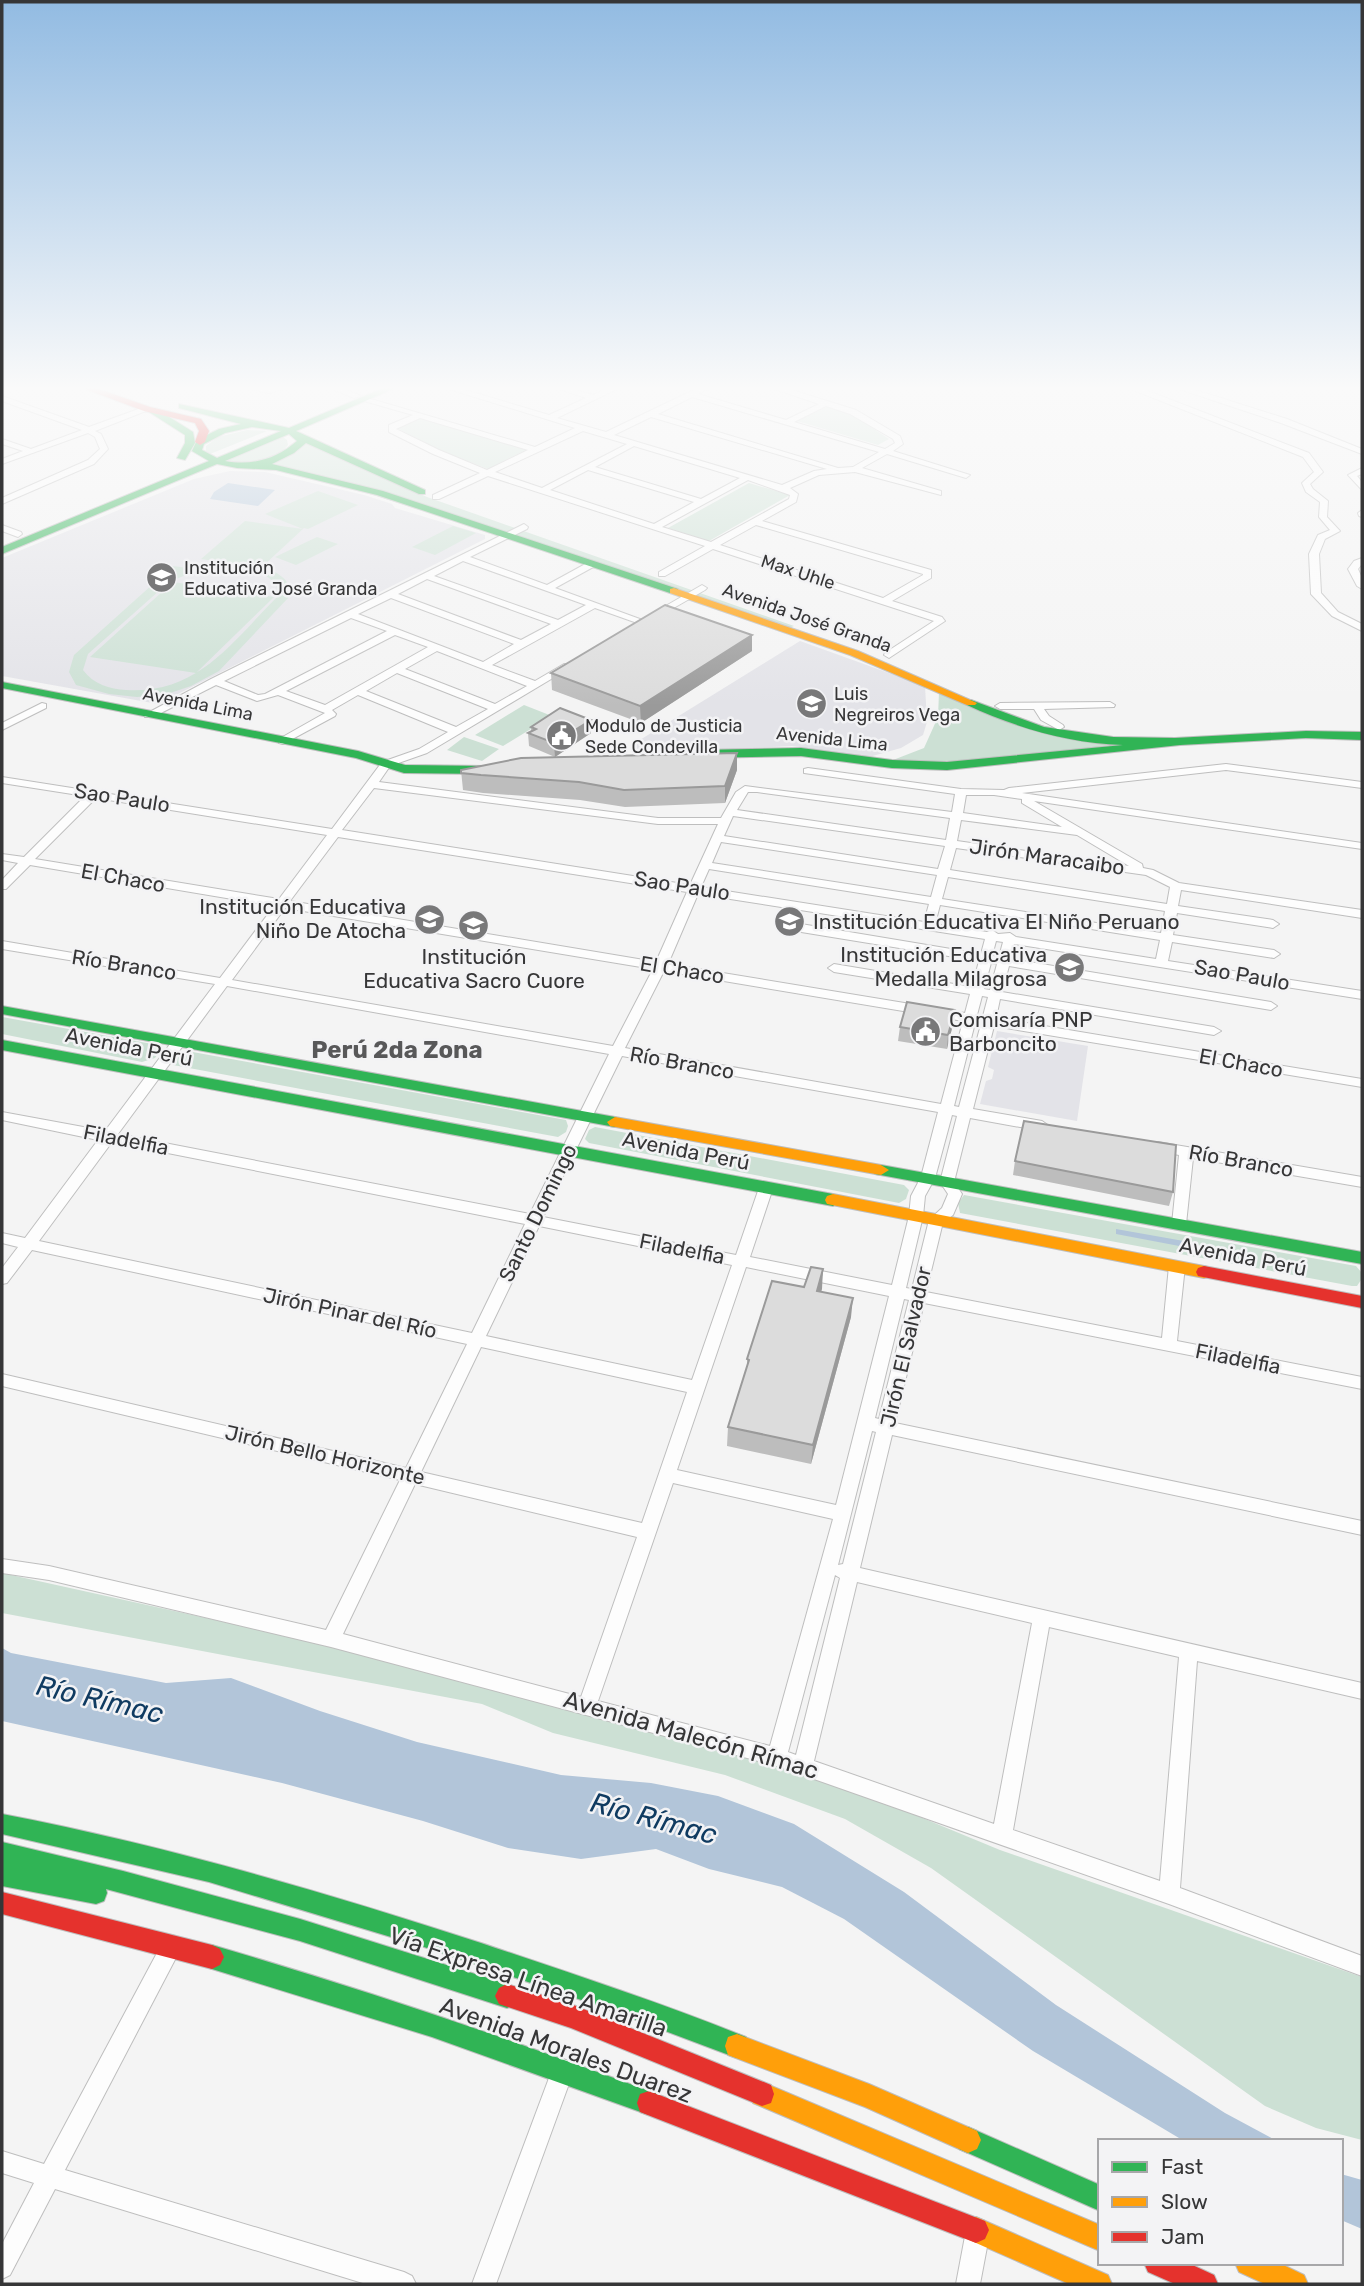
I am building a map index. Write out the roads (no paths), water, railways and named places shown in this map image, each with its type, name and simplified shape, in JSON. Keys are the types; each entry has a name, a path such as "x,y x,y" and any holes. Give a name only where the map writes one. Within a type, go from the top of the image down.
{"main road":[{"path":"2,541 123,493"},
{"path":"2,551 145,493"},
{"name":"Avenida José Granda","path":"379,493 854,653 1019,724 1054,733 1112,741 1190,742 1298,735 1362,736"},
{"name":"Avenida José Granda","path":"424,493 889,655 1000,706 1059,727 1111,734 1294,724 1362,726"},
{"name":"Avenida Lima","path":"2,685 358,755 404,769 497,770"},
{"name":"Avenida Lima","path":"2,698 345,765 386,764"},
{"name":"Avenida Lima","path":"684,755 755,751 801,752 892,764 947,766 1190,742"},
{"name":"Avenida Perú","path":"2,1010 1362,1258"},
{"name":"Avenida Perú","path":"2,1045 1362,1302"},
{"name":"Vía Expresa Línea Amarilla","path":"2,1824 209,1871 596,1993 869,2096 1098,2197"},
{"name":"Vía Expresa Línea Amarilla","path":"2,1853 209,1905 376,1952 571,2016 859,2133 1098,2237"},
{"path":"2,1875 159,1902 209,1905"},
{"name":"Avenida Morales Duarez","path":"2,1903 172,1945 346,1995 563,2070 978,2231 1099,2284"},
{"path":"1162,2265 1205,2284"},
{"path":"1252,2265 1295,2284"}],"street":[{"path":"2,501 21,493"},
{"path":"436,497 445,493"},
{"name":"Max Uhle","path":"552,493 935,617 940,621 889,655"},
{"path":"671,493 702,502"},
{"path":"657,526 719,493"},
{"path":"662,574 793,500 791,493"},
{"path":"1312,493 1324,501 1323,517 1336,531 1321,537 1314,554 1316,594 1335,614 1362,628"},
{"path":"753,521 928,572 928,576 884,601"},
{"path":"149,715 524,527"},
{"path":"2,528 18,534"},
{"path":"463,558 643,622"},
{"path":"1360,562 1353,569 1362,586"},
{"path":"548,588 592,564"},
{"path":"426,576 557,623"},
{"path":"631,629 702,588"},
{"path":"390,594 522,644"},
{"path":"484,665 593,604"},
{"path":"350,614 535,685"},
{"path":"215,681 257,698 278,692 395,631"},
{"path":"326,709 436,647"},
{"path":"2,1279 338,832 386,764 423,751 583,657"},
{"path":"396,669 495,708"},
{"path":"357,691 456,731"},
{"path":"278,692 326,709 331,714 283,741"},
{"path":"1000,706 1110,705"},
{"path":"2,727 42,706"},
{"path":"1037,706 1045,718 1059,727"},
{"path":"808,771 961,792 994,792 1226,767 1362,785"},
{"name":"Sao Paulo","path":"2,780 992,934 1362,995"},
{"name":"Jirón Maracaibo","path":"372,784 659,821 727,816 951,844 1149,872 1176,886 1362,914"},
{"name":"Santo Domingo","path":"331,1639 584,1116 660,967 727,816 746,789 957,817"},
{"path":"929,925 951,844 961,792"},
{"path":"994,792 1362,846"},
{"path":"2,886 94,794"},
{"path":"1020,797 1076,832 1149,872"},
{"path":"957,817 1076,832"},
{"path":"717,838 1273,924"},
{"name":"El Chaco","path":"2,857 1362,1083"},
{"path":"705,865 934,903 1274,954"},
{"path":"1162,961 1176,886"},
{"path":"789,926 1271,1006"},
{"name":"Jirón El Salvador","path":"777,1757 844,1514 899,1291 916,1216 919,1188 928,1178 992,934"},
{"name":"Jirón El Salvador","path":"803,1765 849,1572 888,1427 936,1220 948,1211 955,1194 947,1182 1010,937"},
{"name":"Río Branco","path":"2,946 224,982 1055,1129"},
{"path":"834,968 1214,1031"},
{"name":"Filadelfia","path":"2,1116 1362,1384"},
{"name":"Río Branco","path":"1147,1145 1362,1182"},
{"path":"1179,1224 1186,1152"},
{"path":"587,1706 766,1188"},
{"name":"Jirón Pinar del Río","path":"2,1238 698,1388"},
{"path":"1169,1345 1177,1266"},
{"name":"Jirón Bello Horizonte","path":"2,1380 648,1532"},
{"path":"866,1423 1362,1528"},
{"path":"667,1475 844,1514"},
{"name":"Avenida Malecón Rímac","path":"2,1566 49,1573 331,1639 777,1757 1169,1894 1362,1966"},
{"path":"830,1568 1362,1691"},
{"path":"1002,1835 1042,1616"},
{"path":"1169,1894 1189,1651"},
{"path":"2,2267 172,1945"},
{"path":"484,2284 563,2070"},
{"path":"2,2161 404,2284"},
{"path":"968,2284 978,2231"}],"water":[{"path":"214,493 272,493 258,506 210,499"},
{"path":"1116,1229 1195,1243 1195,1249 1116,1234"},
{"name":"Río Rímac","path":"2,1648 11,1653 166,1683 231,1678 320,1711 417,1742 561,1775 651,1783 718,1796 794,1824 904,1892 1056,2005 1225,2113 1273,2139 1181,2139 1033,2051 844,1919 782,1887 709,1869 656,1849 581,1859 508,1848 423,1821 282,1783 2,1721"},
{"path":"1343,2175 1362,2180 1362,2229 1343,2221"}],"place":[{"name":"Institución Educativa José Granda","path":"161,578"},
{"name":"Luis Negreiros Vega","path":"811,704"},
{"name":"Modulo de Justicia Sede Condevilla","path":"562,736"},
{"name":"Institución Educativa Niño De Atocha","path":"429,919"},
{"name":"Institución Educativa El Niño Peruano","path":"790,922"},
{"name":"Institución Educativa Sacro Cuore","path":"474,925"},
{"name":"Institución Educativa Medalla Milagrosa","path":"1070,967"},
{"name":"Comisaría PNP Barboncito","path":"926,1032"}],"district":[{"name":"Perú 2da Zona","path":"397,1050"}]}
